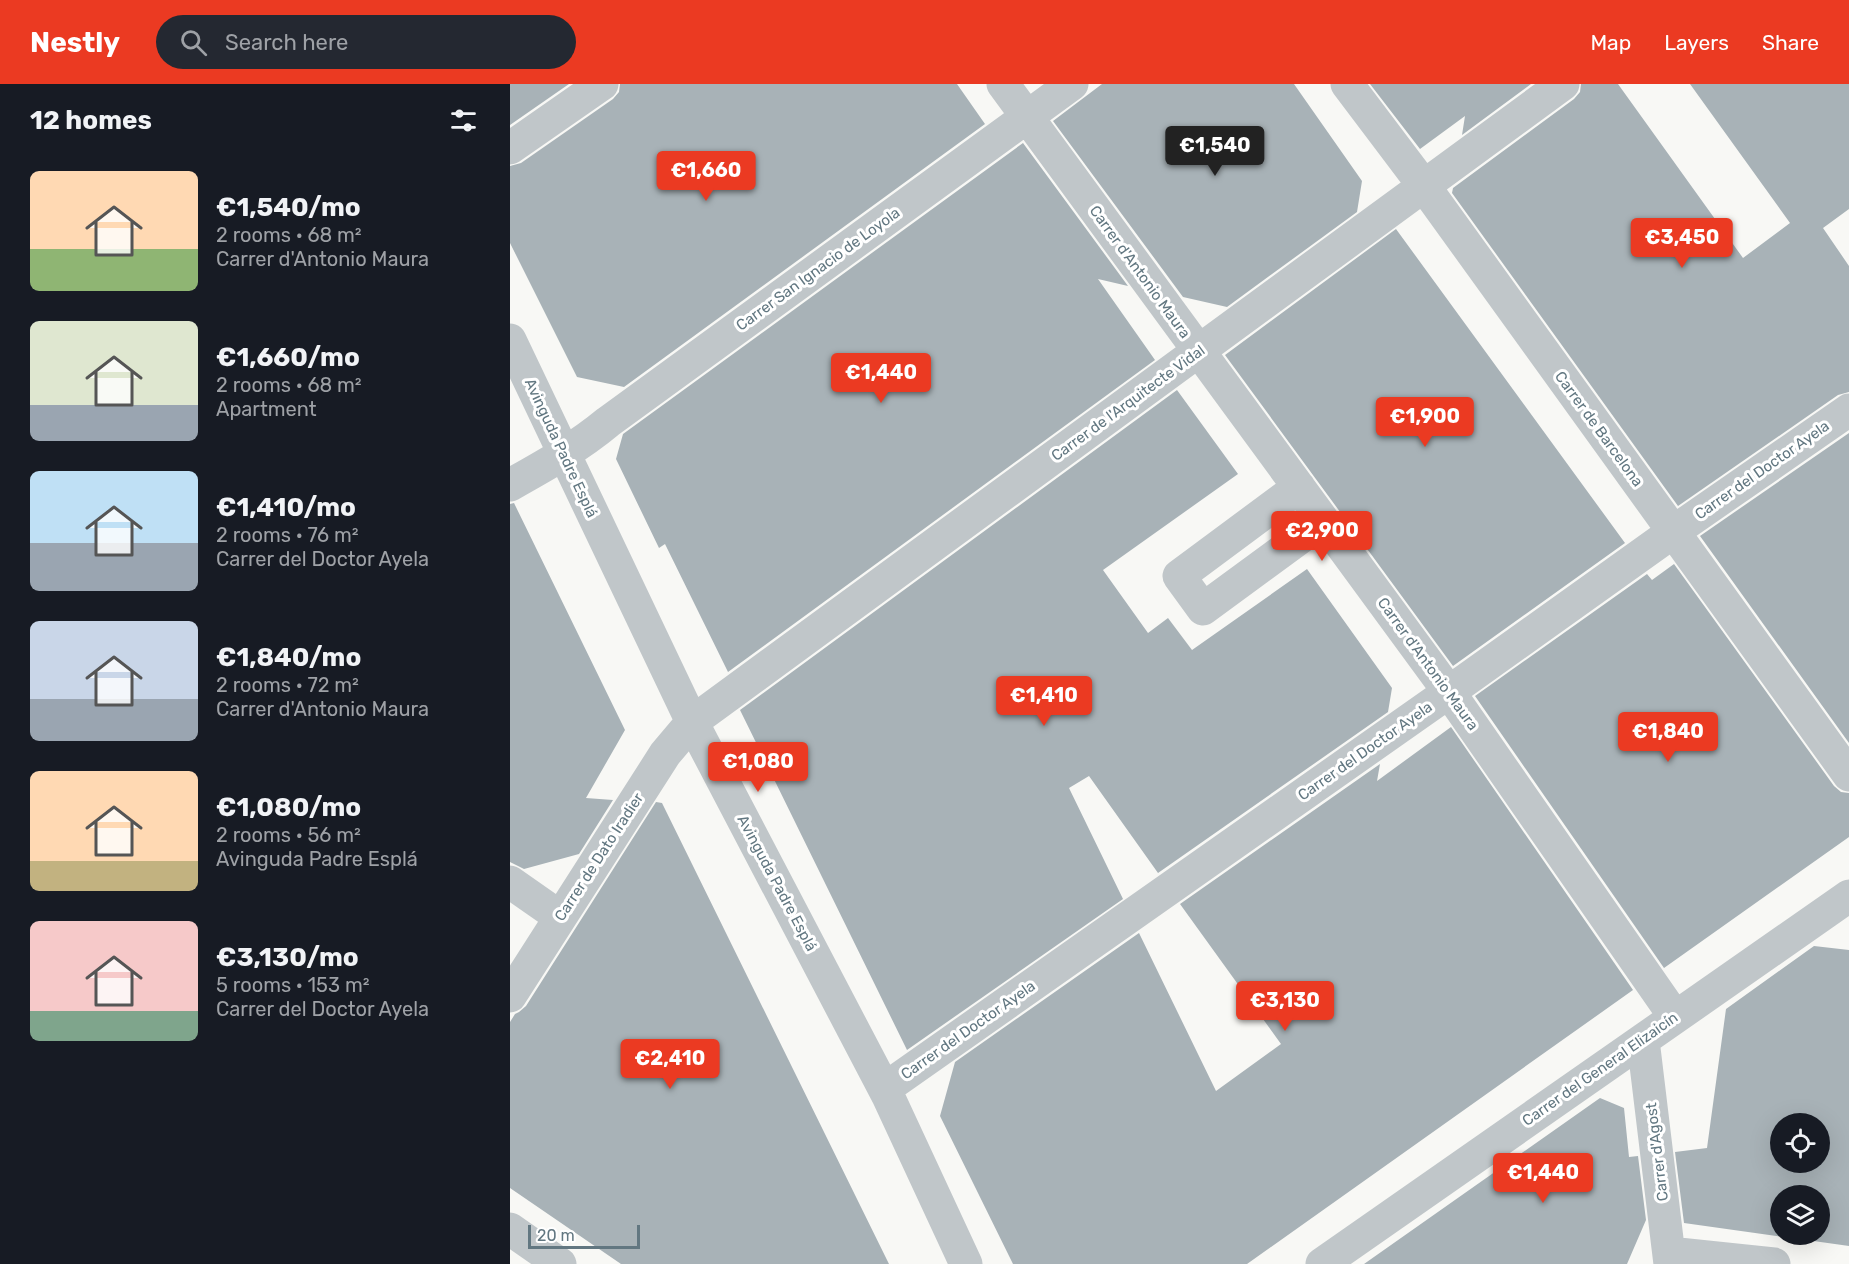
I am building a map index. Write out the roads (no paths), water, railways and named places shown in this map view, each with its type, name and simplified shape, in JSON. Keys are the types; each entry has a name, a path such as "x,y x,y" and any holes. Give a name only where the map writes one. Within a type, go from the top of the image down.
{"street":[{"path":"510,148 602,84"},
{"name":"Carrer d'Antonio Maura","path":"1003,84 1449,692 1675,1017"},
{"name":"Carrer San Ignacio de Loyola","path":"510,485 564,454 1072,84"},
{"name":"Carrer de Barcelona","path":"1347,84 1424,186 1849,775"},
{"name":"Carrer de l'Arquitecte Vidal","path":"692,722 1563,84"},
{"name":"Avinguda Padre Esplá","path":"510,340 692,722 888,1096 966,1264"},
{"name":"Carrer del Doctor Ayela","path":"888,1096 890,1085 1849,410"},
{"path":"1299,487 1179,576 1203,609 1323,521"},
{"name":"Carrer de Dato Iradier","path":"510,996 665,754 692,722"},
{"path":"510,882 560,917"},
{"name":"Carrer del General Elizaicín","path":"1322,1264 1849,896"},
{"name":"Carrer d'Agost","path":"1643,1040 1670,1259"},
{"path":"510,1229 560,1264"},
{"path":"1670,1259 1774,1264"}]}
